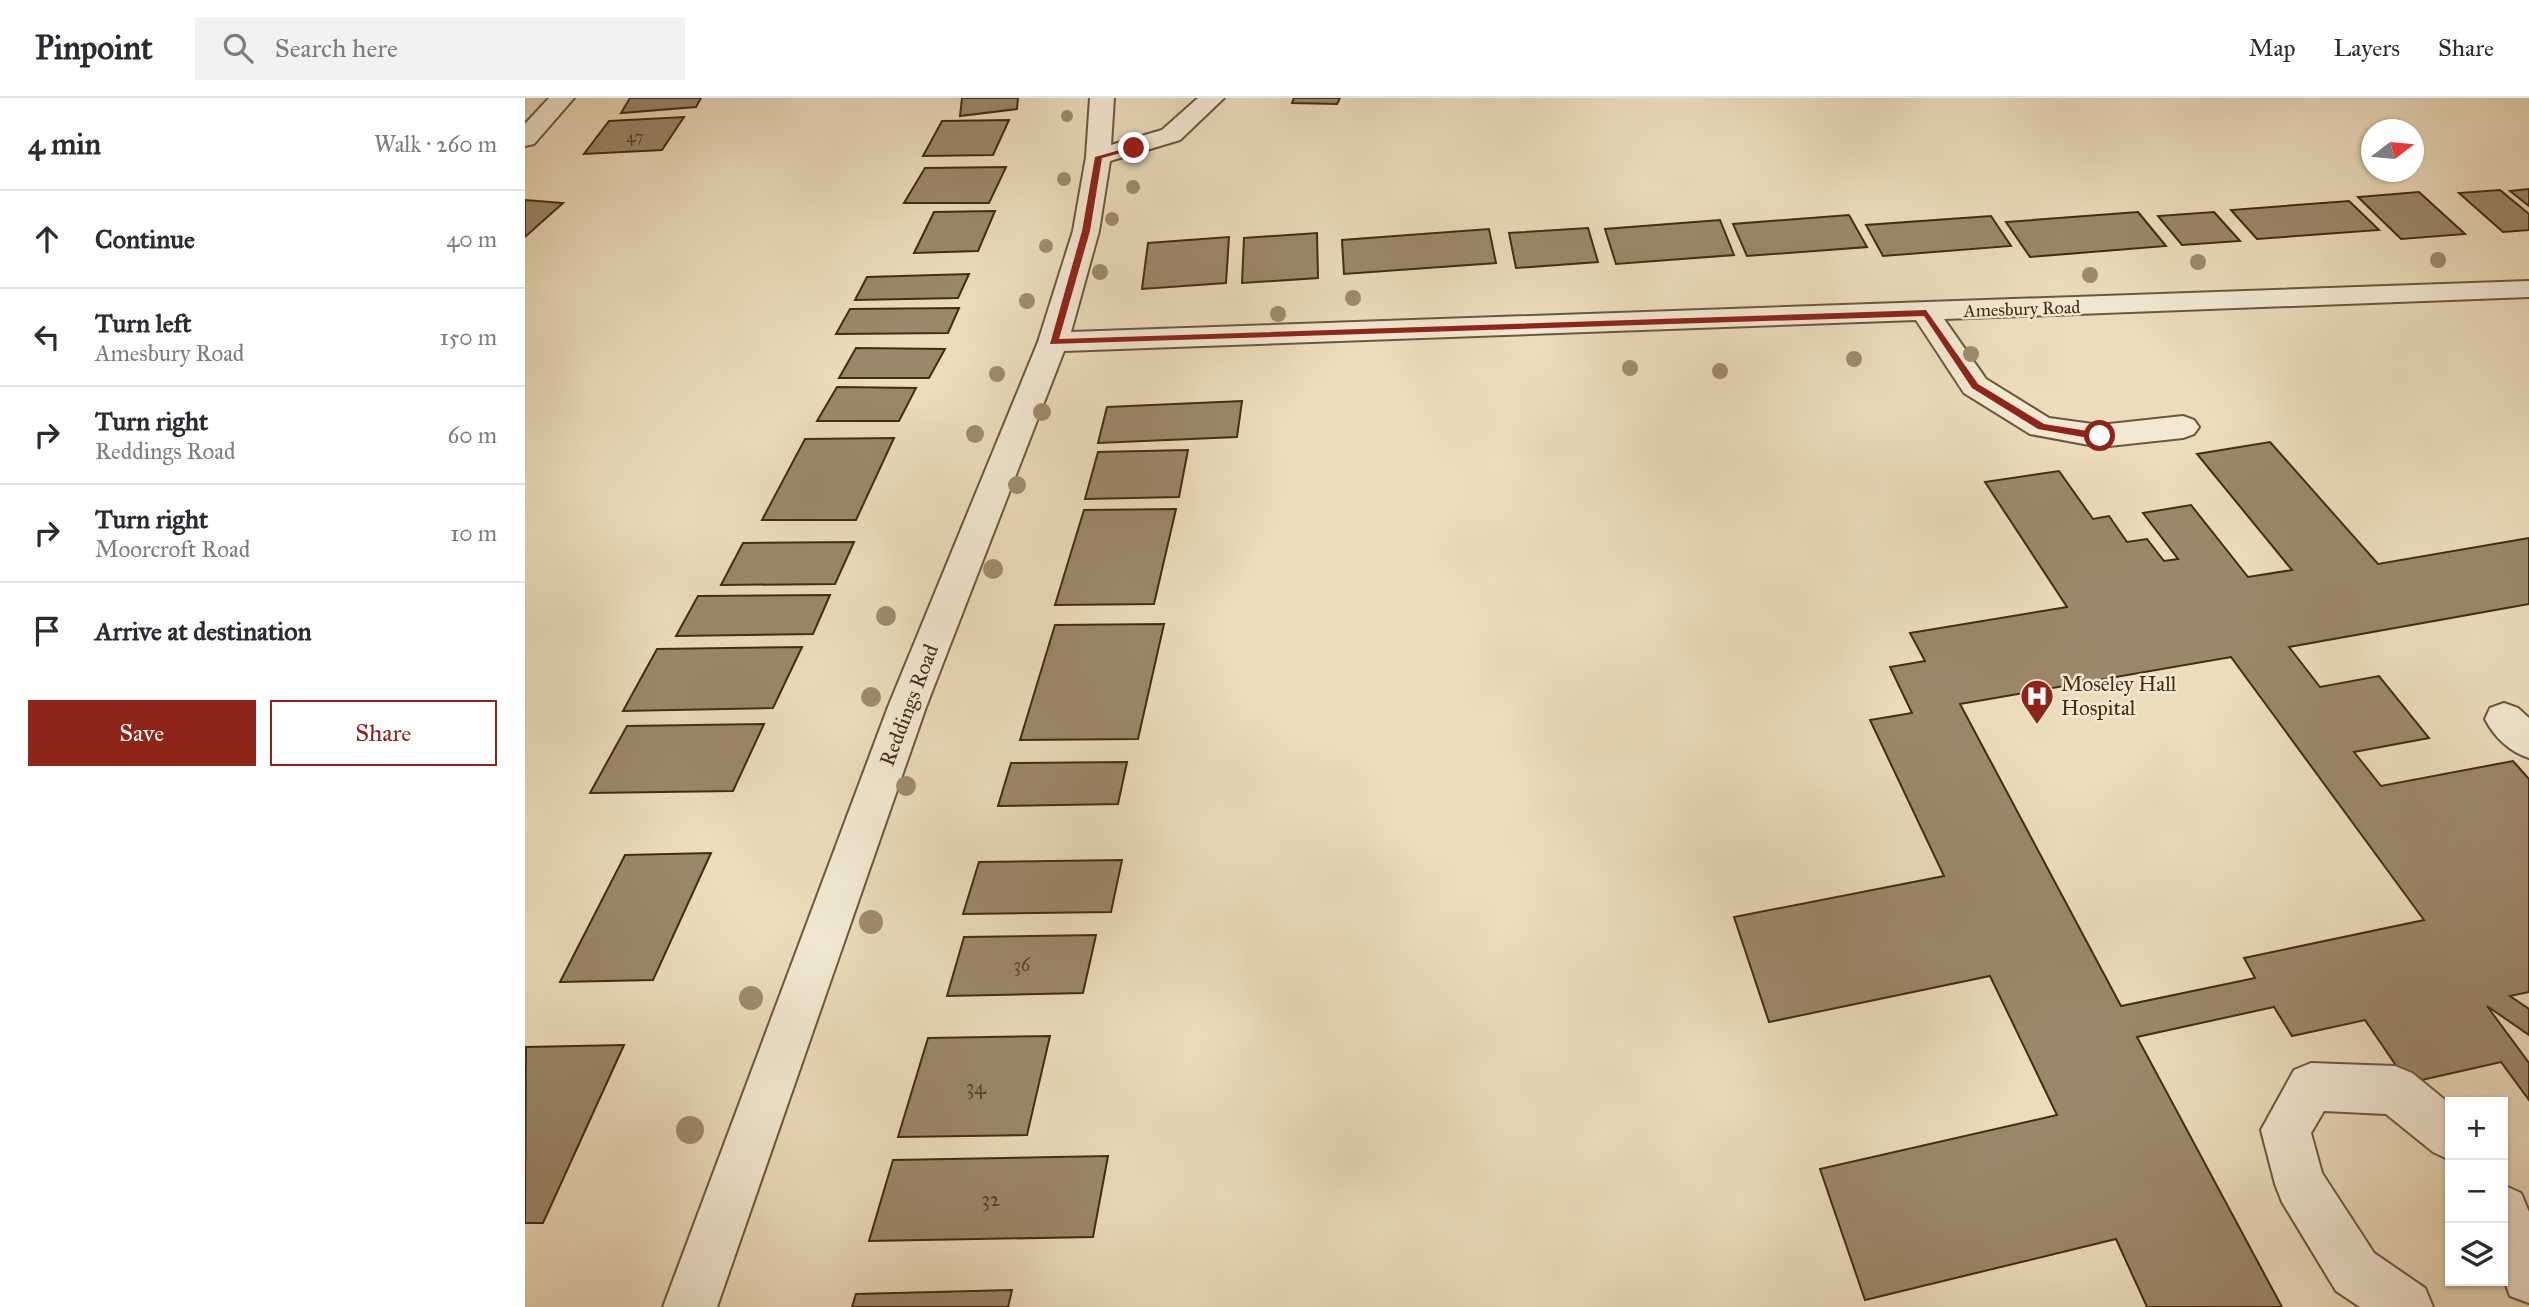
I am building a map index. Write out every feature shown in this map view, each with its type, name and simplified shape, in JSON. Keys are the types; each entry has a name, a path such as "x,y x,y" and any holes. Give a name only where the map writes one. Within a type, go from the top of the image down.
{"street":[{"path":"525,139 562,98"},
{"name":"Reddings Road","path":"690,1307 907,707 1053,342 1086,231 1098,157 1102,98"},
{"path":"1098,157 1171,135 1212,98"},
{"name":"Amesbury Road","path":"1053,342 1926,313 2529,289"},
{"path":"1926,313 1975,386 2042,427 2100,436 2183,427"},
{"path":"2406,1307 2355,1272 2300,1184 2286,1130 2311,1087 2395,1090 2445,1131"},
{"path":"2508,1223 2529,1277"}],"building":[{"path":"630,98 701,98 696,107 621,113"},
{"path":"962,98 1018,98 1017,109 960,116"},
{"path":"1294,98 1340,98 1337,104 1292,103"},
{"path":"684,117 662,150 584,154 609,121"},
{"path":"1009,120 993,155 923,156 942,121"},
{"path":"1006,167 989,203 904,203 925,168"},
{"path":"2529,189 2529,206 2510,191"},
{"path":"2500,190 2529,214 2529,230 2503,232 2459,193"},
{"path":"2419,192 2465,234 2401,239 2358,197"},
{"path":"525,200 563,203 525,237"},
{"path":"2349,201 2379,230 2257,239 2231,210"},
{"path":"995,211 978,251 914,253 934,212"},
{"path":"2138,212 2166,246 2030,257 2006,222"},
{"path":"2214,212 2240,241 2182,245 2158,216"},
{"path":"1849,215 1867,247 1747,256 1733,224"},
{"path":"1991,216 2011,246 1883,256 1866,225"},
{"path":"1720,220 1734,255 1616,264 1605,229"},
{"path":"1588,228 1598,262 1516,268 1509,233"},
{"path":"1489,229 1496,263 1344,274 1342,240"},
{"path":"1317,233 1318,278 1242,283 1244,238"},
{"path":"1229,237 1226,283 1142,289 1148,243"},
{"path":"969,274 958,298 855,300 867,277"},
{"path":"959,308 948,333 836,334 850,309"},
{"path":"856,348 945,349 929,378 839,378"},
{"path":"837,387 916,388 899,421 817,421"},
{"path":"1242,401 1237,437 1098,443 1107,407"},
{"path":"894,438 856,520 762,520 805,439"},
{"path":"2270,442 2378,564 2529,538 2529,604 2289,647 2320,687 2379,676 2429,738 2354,752 2381,786 2513,761 2529,779 2529,992 2510,996 2529,1009 2529,1035 2487,1006 2529,1063 2529,1100 2501,1062 2408,1083 2365,1020 2292,1036 2274,1007 2137,1037 2282,1307 2147,1307 2116,1239 1865,1300 1820,1169 2057,1115 1990,976 1769,1022 1734,917 1944,876 1870,720 1912,713 1890,667 1925,661 1910,633 2067,607 1985,482 2059,471 2093,519 2109,516 2127,542 2147,539 2164,561 2178,559 2143,513 2191,505 2248,577 2292,570 2197,454","holes":["2231,657 2424,920 2244,958 2255,978 2121,1006 1960,704"]},
{"path":"1188,450 1179,497 1085,499 1098,452"},
{"path":"1176,509 1154,604 1055,605 1084,510"},
{"path":"854,542 835,584 721,585 743,543"},
{"path":"830,595 813,634 676,636 698,596"},
{"path":"1164,624 1138,739 1020,740 1055,625"},
{"path":"802,647 773,708 623,711 657,649"},
{"path":"764,724 733,791 590,793 627,726"},
{"path":"1127,762 1118,804 998,806 1011,763"},
{"path":"711,853 653,980 560,982 625,855"},
{"path":"1122,860 1111,912 963,914 979,862"},
{"path":"1096,935 1083,993 947,996 964,937"},
{"path":"1050,1036 1027,1135 898,1137 928,1038"},
{"path":"624,1045 543,1223 525,1223 526,1047"},
{"path":"1108,1156 1093,1237 869,1241 893,1160"},
{"path":"1012,1290 1008,1307 852,1307 856,1294"}],"place":[{"name":"Moseley Hall Hospital","path":"2037,726"}],"route":[{"path":"1134,148 1098,157 1086,231 1053,342 1926,313 1975,386 2042,427 2100,436"}]}
